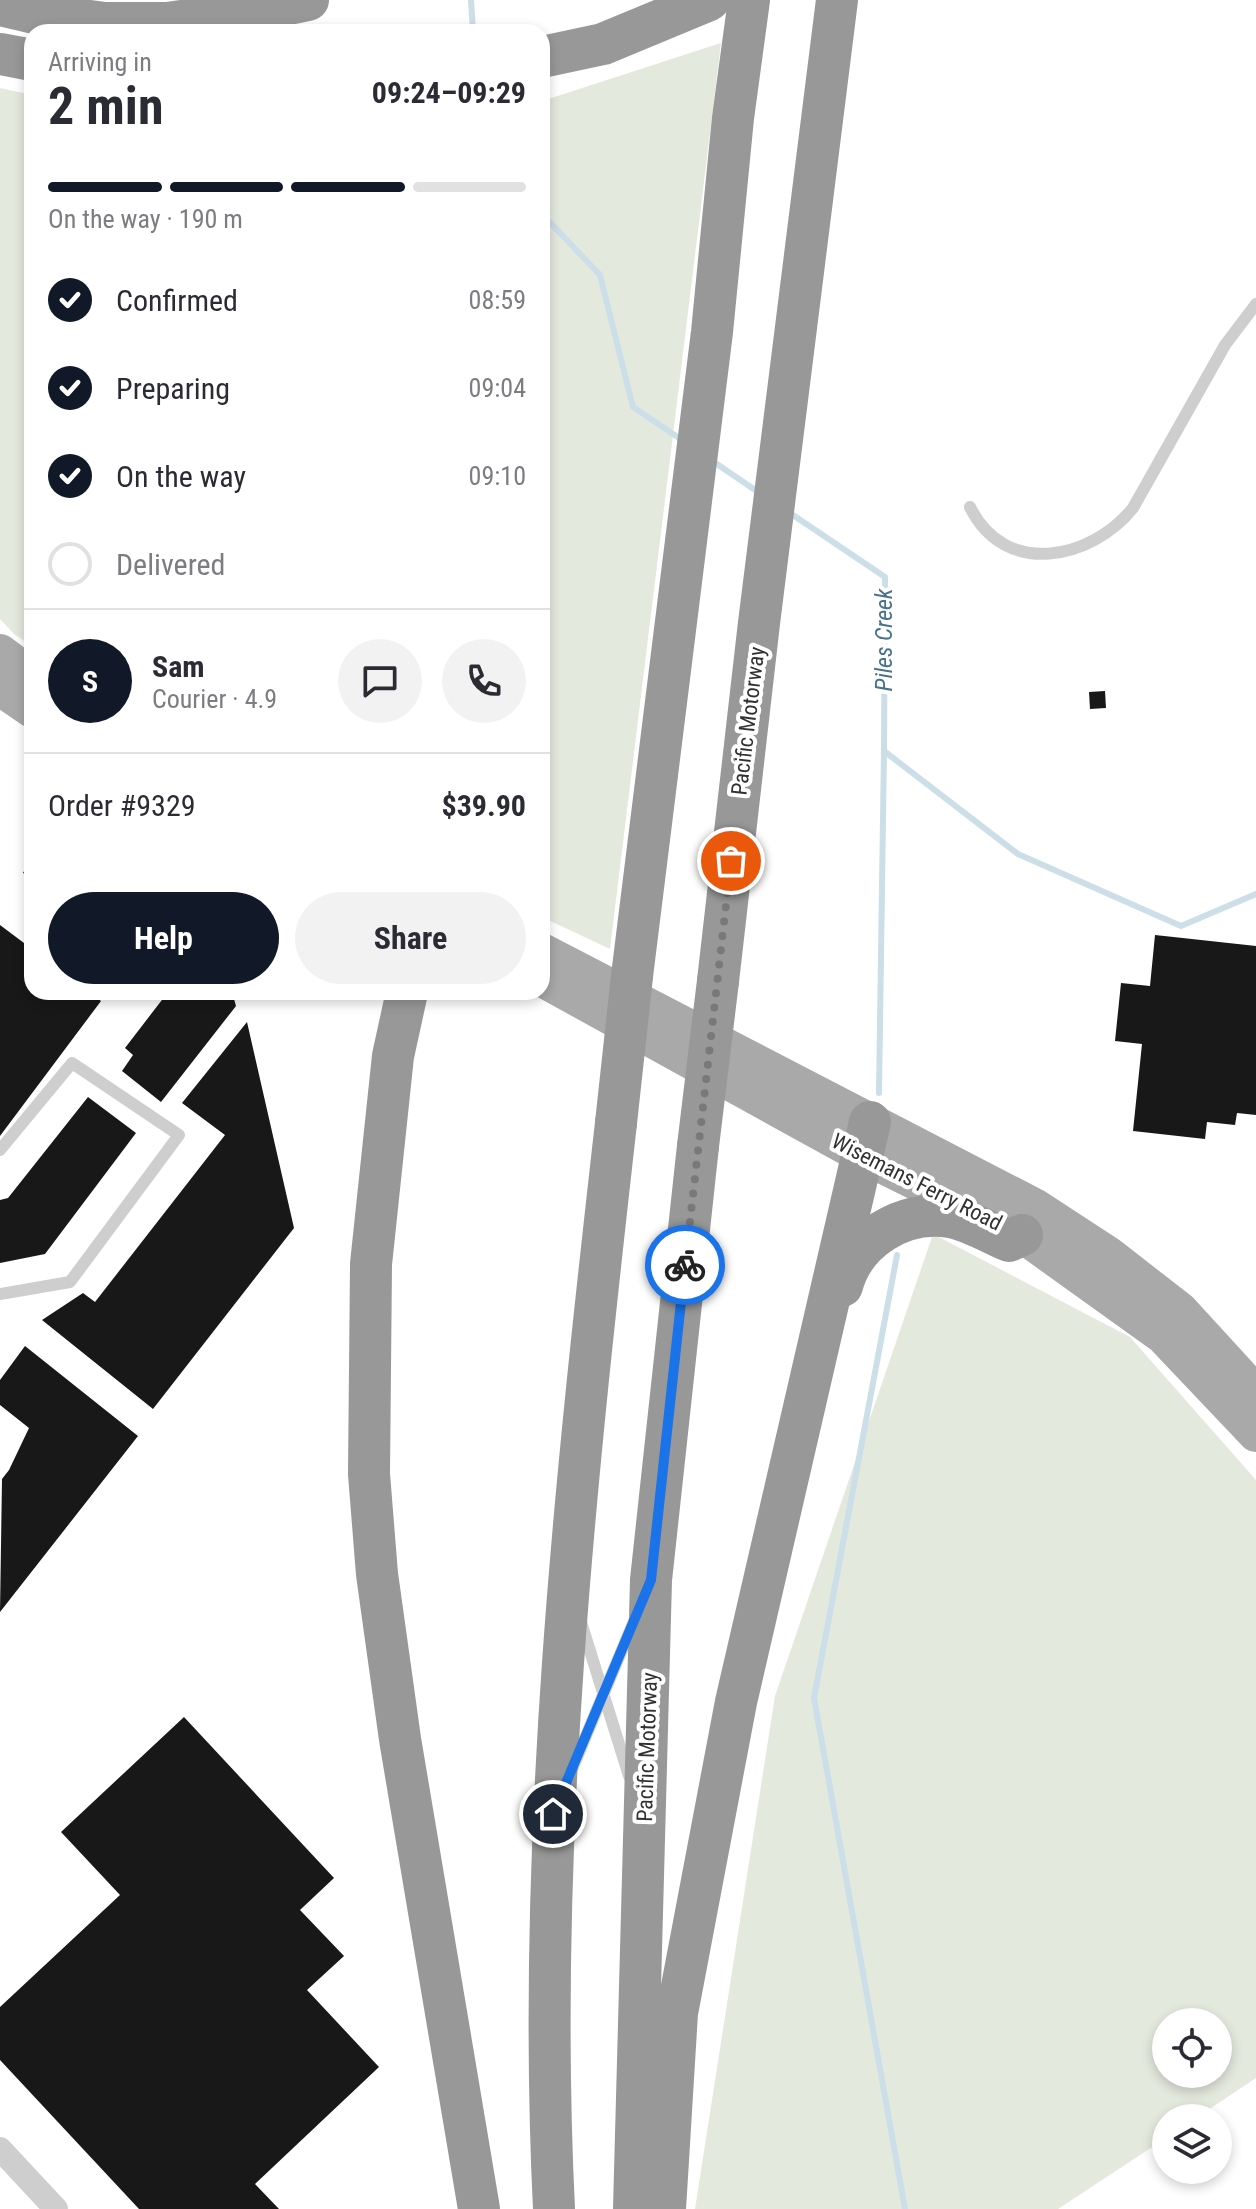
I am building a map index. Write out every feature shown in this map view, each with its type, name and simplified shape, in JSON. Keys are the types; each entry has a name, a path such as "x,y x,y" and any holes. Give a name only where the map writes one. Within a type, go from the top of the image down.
{"highway":[{"path":"0,5 43,15 105,23 167,23 308,0"},
{"path":"550,55 603,44 709,0"},
{"path":"554,2209 550,2068 553,1814 568,1578 632,976 712,332 733,118 749,0"},
{"name":"Pacific Motorway","path":"634,2209 651,1580 759,623 836,8"},
{"path":"0,54 24,58"},
{"path":"392,1000 389,1049 393,1056"},
{"path":"405,1000 393,1056 371,1264 369,1474 377,1574 400,1739 479,2209"},
{"path":"665,2209 677,2013 736,1702 866,1138"},
{"path":"819,1347 828,1343 847,1268 861,1248 882,1231 904,1221 938,1216 953,1217 1009,1241 1022,1235"}],"main road":[{"path":"0,652 24,670"},
{"path":"0,688 24,704"},
{"name":"Wisemans Ferry Road","path":"550,956 866,1138 1022,1235 1163,1336 1256,1434"},
{"name":"Wisemans Ferry Road","path":"550,983 866,1138 1036,1207 1108,1254 1180,1310 1256,1393"}],"street":[{"path":"0,2149 56,2209"}],"lane":[{"path":"970,507 990,534 1003,544 1022,551 1052,554 1098,541 1120,524 1133,508 1225,345 1256,304"},
{"path":"0,1150 72,1063 179,1135 70,1282 0,1294"},
{"path":"568,1578 644,1825"},
{"path":"553,1814 651,1580"}],"shaded area":[{"path":"721,43 610,949 550,921 550,98"},
{"path":"0,88 24,93 24,641 0,619"},
{"path":"933,1234 1130,1337 1256,1480 1256,2078 1217,2104 1152,2104 1152,2147 1058,2209 695,2209 775,1696"}],"building":[{"path":"1105,691 1106,708 1090,709 1089,692"},
{"path":"0,925 24,943 24,1000 101,1001 0,1136"},
{"path":"1155,935 1256,946 1256,1115 1237,1113 1235,1125 1207,1122 1205,1139 1133,1131 1142,1044 1115,1041 1121,983 1150,986"},
{"path":"162,1000 234,1000 236,1006 161,1102 122,1071 133,1055 125,1048"},
{"path":"247,1022 294,1228 153,1409 42,1320 83,1293 95,1302 225,1135 182,1103"},
{"path":"88,1097 136,1133 45,1254 0,1263 0,1200 8,1198"},
{"path":"25,1346 138,1436 0,1612 2,1479 29,1428 0,1405 0,1380"},
{"path":"184,1717 334,1878 300,1910 344,1956 307,1990 379,2067 255,2184 279,2209 139,2209 0,2060 0,2007 120,1895 61,1832"}],"waterway":[{"name":"Piles Creek","path":"471,0 472,24"},
{"name":"Piles Creek","path":"550,222 600,275 633,407 682,440"},
{"name":"Piles Creek","path":"711,460 758,492"},
{"name":"Piles Creek","path":"787,511 885,577 884,751 1018,854 1181,926 1256,894"},
{"path":"879,1093 884,751"},
{"path":"897,1255 814,1698 905,2209"}],"way so far":[{"path":"685,1265 731,861"}],"route":[{"path":"553,1814 651,1580 685,1265"}]}
